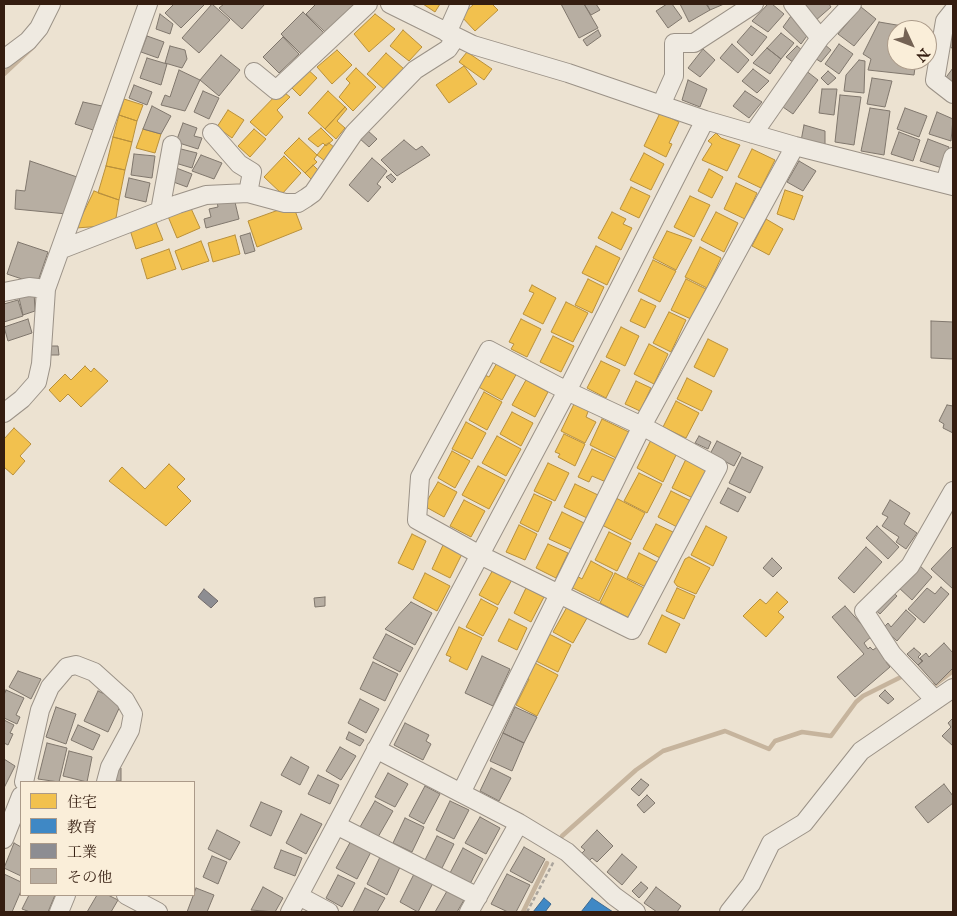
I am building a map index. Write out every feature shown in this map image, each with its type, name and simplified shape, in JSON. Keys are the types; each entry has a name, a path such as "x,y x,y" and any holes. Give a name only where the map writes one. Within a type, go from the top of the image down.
{"street":[{"path":"4,59 28,41 39,28 51,4"},
{"path":"4,413 22,399 37,382 41,364 46,289 62,250 148,4"},
{"path":"254,72 276,90 368,4"},
{"path":"390,4 473,45 568,74 705,120 795,146 949,185 953,157"},
{"path":"62,250 206,195 248,193 285,203 298,203 313,193 354,133 416,70 448,49 460,4"},
{"path":"661,105 674,76 674,43 694,43 754,4"},
{"path":"793,4 820,38"},
{"path":"753,134 820,38 852,4"},
{"path":"953,11 945,21 935,80 953,94"},
{"path":"290,912 567,391 705,120"},
{"path":"212,133 239,164 252,172 248,193"},
{"path":"160,211 172,145"},
{"path":"462,793 558,593 642,426 795,146"},
{"path":"4,292 29,287 46,289"},
{"path":"489,350 567,391 642,426 718,467 632,630 480,554 417,520 420,477 489,350"},
{"path":"935,700 892,654 864,611 910,566 953,491"},
{"path":"24,781 40,710 50,687 67,667 76,665 94,672 124,700 132,714 130,730 110,767 106,781"},
{"path":"729,912 750,884 771,843 804,823 861,751 953,688"},
{"path":"376,749 519,823 562,849 614,896 636,912"},
{"path":"11,838 20,800"},
{"path":"336,825 474,905 519,823"},
{"path":"58,912 66,896"},
{"path":"128,896 158,912"},
{"path":"299,896 329,912"}],"path":[{"path":"527,912 538,888 562,849"}],"building: 住宅":[{"path":"423,4 440,4 435,12"},
{"path":"474,4 492,4 498,10 475,31 461,16"},
{"path":"375,14 395,29 369,52 354,34"},
{"path":"403,30 422,47 409,61 390,46"},
{"path":"337,50 352,65 332,84 317,67"},
{"path":"467,52 492,69 484,80 459,62"},
{"path":"386,53 404,69 385,90 367,74"},
{"path":"304,66 317,78 300,96 287,83"},
{"path":"464,66 477,84 449,103 436,85"},
{"path":"356,68 376,87 353,111 339,97 350,83 346,79"},
{"path":"281,90 290,97 277,110 283,117 266,136 250,122"},
{"path":"328,91 345,107 325,129 308,113"},
{"path":"124,99 143,105 137,121 119,115"},
{"path":"345,107 347,109 337,121 345,128 336,139 325,129"},
{"path":"228,110 244,120 232,138 217,127"},
{"path":"660,113 679,122 669,143 672,144 666,157 644,146"},
{"path":"119,115 137,121 132,142 113,137"},
{"path":"321,128 333,140 326,146 323,143 318,147 308,139"},
{"path":"143,129 161,134 155,153 136,148"},
{"path":"254,129 266,139 250,157 238,146"},
{"path":"716,133 721,138 740,145 727,171 702,160 712,144 708,141"},
{"path":"113,137 132,142 125,170 106,166"},
{"path":"299,138 317,155 314,159 317,162 305,173 284,153"},
{"path":"329,143 335,148 325,161 317,155"},
{"path":"752,149 775,160 761,188 738,177"},
{"path":"644,153 664,164 651,190 630,180"},
{"path":"284,156 301,173 282,194 264,177"},
{"path":"313,165 319,171 311,179 305,173"},
{"path":"106,166 125,170 119,200 98,193"},
{"path":"709,169 723,177 712,198 698,191"},
{"path":"736,183 757,193 745,219 724,209"},
{"path":"631,187 650,196 639,218 620,209"},
{"path":"785,190 803,196 794,220 777,214"},
{"path":"94,191 119,200 116,218 103,226 76,228"},
{"path":"690,196 710,205 694,237 674,227"},
{"path":"189,204 200,228 177,238 167,214"},
{"path":"284,208 294,208 302,229 257,247 248,221"},
{"path":"612,212 626,219 623,224 632,228 621,250 598,238"},
{"path":"716,212 738,223 724,252 701,240"},
{"path":"766,219 783,229 769,255 752,246"},
{"path":"155,220 163,240 136,249 130,230"},
{"path":"667,231 692,240 676,270 653,258"},
{"path":"235,235 240,254 213,262 208,243"},
{"path":"201,241 209,261 182,270 175,251"},
{"path":"596,246 620,258 607,285 582,273"},
{"path":"700,247 721,258 707,288 685,277"},
{"path":"169,249 176,269 147,279 141,259"},
{"path":"653,260 676,271 660,302 638,291"},
{"path":"588,279 604,287 592,313 575,305"},
{"path":"686,279 706,289 691,319 671,310"},
{"path":"532,285 556,298 543,324 523,314 534,293 529,291"},
{"path":"641,299 656,306 645,328 630,321"},
{"path":"566,302 588,313 573,342 551,332"},
{"path":"669,312 686,320 671,352 653,343"},
{"path":"521,319 541,329 527,357 511,349 514,344 509,342"},
{"path":"621,327 639,336 625,366 606,357"},
{"path":"553,336 574,346 561,372 540,362"},
{"path":"708,339 728,349 714,377 694,367"},
{"path":"649,344 668,354 654,384 634,374"},
{"path":"498,361 518,371 502,400 475,385 481,373 489,377"},
{"path":"601,361 620,370 606,398 587,388"},
{"path":"85,366 91,372 94,368 108,381 81,407 68,394 60,402 49,390 65,374 71,380"},
{"path":"687,378 712,391 702,411 677,399"},
{"path":"526,380 548,392 535,417 512,405"},
{"path":"636,381 651,388 640,411 625,404"},
{"path":"484,392 502,402 487,430 469,420"},
{"path":"676,401 699,413 686,438 663,427"},
{"path":"575,402 589,409 586,417 596,422 585,443 561,431"},
{"path":"512,412 533,423 521,446 500,434"},
{"path":"602,419 631,433 618,459 590,445"},
{"path":"466,422 486,433 472,459 452,449"},
{"path":"14,428 31,444 20,456 25,461 13,475 4,467 4,439"},
{"path":"564,434 585,444 575,466 558,457 560,454 555,452"},
{"path":"497,436 521,449 506,476 482,463"},
{"path":"651,440 677,453 663,482 637,468"},
{"path":"592,449 616,460 606,482 592,476 589,482 578,477"},
{"path":"452,451 470,461 455,488 438,478"},
{"path":"686,459 710,471 695,499 672,488"},
{"path":"548,463 569,473 555,501 534,491"},
{"path":"169,464 185,479 177,487 191,501 166,526 109,481 122,467 145,489"},
{"path":"478,466 505,480 489,509 462,495"},
{"path":"639,473 662,484 647,513 624,501"},
{"path":"438,482 457,492 444,517 424,506"},
{"path":"575,484 598,495 587,518 564,507"},
{"path":"671,491 693,502 679,528 658,517"},
{"path":"534,494 552,502 538,532 520,523"},
{"path":"616,498 645,513 631,540 602,525"},
{"path":"464,500 485,511 471,537 450,526"},
{"path":"562,512 584,523 571,549 549,539"},
{"path":"656,524 675,533 662,559 643,549"},
{"path":"519,525 537,534 525,560 506,552"},
{"path":"706,526 727,537 713,566 691,555"},
{"path":"609,532 631,543 617,571 595,560"},
{"path":"412,534 426,541 413,570 398,563"},
{"path":"444,543 463,552 450,578 432,569"},
{"path":"548,544 568,553 556,578 536,568"},
{"path":"639,553 661,564 648,588 627,578"},
{"path":"689,557 710,568 696,594 677,586 674,582 685,559"},
{"path":"591,561 613,573 599,601 571,587 577,576 582,579"},
{"path":"495,566 514,576 498,605 479,595"},
{"path":"425,573 450,586 437,611 413,598"},
{"path":"615,573 646,589 631,619 600,603"},
{"path":"526,588 544,597 531,622 514,613"},
{"path":"677,588 695,596 684,619 666,611"},
{"path":"777,592 788,602 778,612 784,617 766,637 743,616 760,599 766,604"},
{"path":"481,599 498,608 483,636 466,627"},
{"path":"567,607 587,618 573,643 553,632"},
{"path":"662,615 680,624 666,653 648,644"},
{"path":"509,619 527,628 517,650 498,641"},
{"path":"459,627 482,638 467,670 449,661 451,657 446,655"},
{"path":"549,634 571,645 558,672 536,661"},
{"path":"535,663 558,675 537,716 516,705"}],"building: 教育":[{"path":"544,898 551,904 545,912 533,912"},
{"path":"592,898 613,912 581,912"}],"building: 工業":[{"path":"204,589 218,601 211,608 198,597"}],"building: その他":[{"path":"174,4 204,5 181,28 165,13"},
{"path":"212,4 230,20 199,53 182,38"},
{"path":"224,4 265,4 242,29 219,8"},
{"path":"316,4 353,5 326,33 306,14"},
{"path":"561,4 584,4 598,28 579,38"},
{"path":"584,4 596,4 600,10 591,15"},
{"path":"667,4 672,4 682,18 668,28 656,11"},
{"path":"680,4 706,4 710,10 689,22"},
{"path":"707,4 724,4 710,10"},
{"path":"768,4 772,4 784,14 768,32 752,21"},
{"path":"804,4 829,4 831,7 815,21"},
{"path":"861,7 876,19 854,46 838,34"},
{"path":"303,12 324,33 302,55 281,34"},
{"path":"160,14 173,24 170,34 156,29"},
{"path":"791,16 809,33 801,44 783,27"},
{"path":"879,22 887,23 887,70 915,70 914,75 868,70 871,59 863,54"},
{"path":"751,26 767,37 752,56 737,42"},
{"path":"953,28 953,49 943,41"},
{"path":"598,30 601,36 587,46 583,40"},
{"path":"781,33 794,43 781,59 767,48"},
{"path":"147,36 164,42 158,58 141,52"},
{"path":"283,37 299,54 279,73 263,57"},
{"path":"732,44 749,60 738,73 720,58"},
{"path":"824,44 831,50 821,62 813,57"},
{"path":"839,44 853,54 839,74 825,64"},
{"path":"170,46 185,50 187,59 182,68 165,63"},
{"path":"797,46 803,51 794,63 786,57"},
{"path":"767,48 781,59 770,74 753,63"},
{"path":"703,49 715,60 700,77 688,68"},
{"path":"221,55 240,70 219,96 200,80"},
{"path":"147,58 167,64 161,85 140,78"},
{"path":"859,60 865,61 864,93 844,91 846,75"},
{"path":"953,68 953,87 944,80"},
{"path":"753,69 769,81 757,93 742,81"},
{"path":"179,70 200,80 185,111 161,105 165,95 170,97"},
{"path":"805,70 818,80 793,114 780,105"},
{"path":"828,71 836,78 828,85 821,78"},
{"path":"872,78 892,81 885,107 867,104"},
{"path":"688,80 707,89 700,107 682,100"},
{"path":"134,85 152,92 147,105 129,98"},
{"path":"822,89 837,89 834,115 819,113"},
{"path":"203,91 219,98 209,119 194,112"},
{"path":"745,91 762,102 749,118 733,106"},
{"path":"840,95 861,97 854,145 835,142"},
{"path":"83,102 102,106 93,130 75,124"},
{"path":"152,106 171,116 161,134 143,129"},
{"path":"870,108 890,111 884,155 861,151"},
{"path":"905,108 927,116 919,137 897,129"},
{"path":"937,112 953,119 951,141 929,134"},
{"path":"183,123 197,128 194,136 202,138 198,149 176,142"},
{"path":"804,125 825,131 825,146 801,141"},
{"path":"367,130 377,139 369,147 359,138"},
{"path":"899,132 920,140 913,161 891,154"},
{"path":"928,139 949,147 942,168 920,161"},
{"path":"404,140 416,150 422,146 430,155 397,176 381,160"},
{"path":"177,148 197,153 192,168 172,162"},
{"path":"134,154 155,156 152,178 131,175"},
{"path":"201,155 222,163 214,179 192,171"},
{"path":"372,158 387,171 377,184 381,187 368,202 349,185"},
{"path":"30,161 80,178 67,214 15,209 16,190 25,191"},
{"path":"799,161 816,171 803,191 787,182"},
{"path":"171,166 192,174 187,187 168,180"},
{"path":"391,174 396,179 392,183 386,177"},
{"path":"129,178 150,183 146,202 125,197"},
{"path":"234,198 239,219 206,228 204,219 211,217 209,209 218,207 217,202"},
{"path":"250,233 255,251 245,254 240,236"},
{"path":"18,242 48,252 37,284 7,274"},
{"path":"34,291 35,311 23,315 19,298 15,299 13,293"},
{"path":"18,300 23,316 4,322 4,304"},
{"path":"28,319 32,333 8,341 4,327"},
{"path":"931,321 953,322 953,359 931,358"},
{"path":"49,346 58,346 59,355 49,355"},
{"path":"947,405 953,406 953,433 943,428 944,424 939,421"},
{"path":"699,436 711,442 708,449 695,443"},
{"path":"717,441 741,453 734,466 710,454"},
{"path":"742,457 763,467 750,493 729,483"},
{"path":"728,488 746,497 738,512 720,503"},
{"path":"890,500 910,513 904,524 917,533 906,549 896,542 899,537 882,526 888,517 882,514"},
{"path":"877,526 899,547 888,559 866,538"},
{"path":"953,546 953,589 931,569"},
{"path":"866,547 882,562 854,593 838,578"},
{"path":"772,558 782,568 773,577 763,568"},
{"path":"918,564 932,577 912,600 898,587"},
{"path":"941,587 949,594 924,623 908,609 927,588 935,594"},
{"path":"888,588 897,596 880,614 871,606"},
{"path":"325,597 325,606 315,607 314,598"},
{"path":"411,602 432,613 415,645 385,629"},
{"path":"845,606 872,636 864,643 868,649 870,647 873,650 881,644 892,657 886,662 890,667 855,697 837,677 864,654 832,617"},
{"path":"906,610 916,619 897,641 883,628 888,623 891,627"},
{"path":"386,634 413,648 400,672 373,658"},
{"path":"944,643 953,653 953,668 936,685 918,665 923,661 920,658 926,653 929,657"},
{"path":"914,648 921,654 918,657 922,661 918,665 907,654"},
{"path":"482,656 510,669 493,706 465,693"},
{"path":"373,662 398,674 385,701 360,689"},
{"path":"18,671 41,679 31,699 9,687"},
{"path":"6,690 24,698 16,715 20,717 17,724 4,718 4,695"},
{"path":"885,690 894,699 888,704 879,696"},
{"path":"98,691 122,702 108,732 84,721"},
{"path":"360,699 379,709 366,733 348,723"},
{"path":"56,707 76,714 66,744 46,737"},
{"path":"515,707 537,717 524,743 503,733"},
{"path":"953,718 953,746 942,736 951,727 948,723"},
{"path":"4,720 14,725 10,733 13,734 8,745 4,743"},
{"path":"405,723 429,735 426,741 431,744 423,760 394,745"},
{"path":"78,725 100,735 93,750 71,740"},
{"path":"349,732 364,740 360,746 346,739"},
{"path":"503,733 524,743 512,771 490,761"},
{"path":"47,743 67,748 59,781 38,779"},
{"path":"340,747 356,756 341,780 326,771"},
{"path":"69,751 92,757 87,781 63,776"},
{"path":"291,757 309,767 300,785 281,775"},
{"path":"4,759 15,766 4,788"},
{"path":"113,768 121,768 121,781 113,781"},
{"path":"491,768 511,778 499,801 480,791"},
{"path":"388,773 408,784 395,807 375,797"},
{"path":"318,775 339,785 330,804 308,794"},
{"path":"641,779 649,785 639,796 631,789"},
{"path":"944,784 953,796 953,803 928,823 915,807"},
{"path":"425,786 440,794 424,824 409,816"},
{"path":"647,795 655,803 644,813 637,805"},
{"path":"375,801 393,811 378,837 360,827"},
{"path":"450,801 469,810 454,839 436,830"},
{"path":"261,802 282,811 271,836 250,826"},
{"path":"301,814 322,824 306,854 286,843"},
{"path":"480,817 500,828 486,854 465,843"},
{"path":"405,818 424,827 412,852 393,843"},
{"path":"217,830 240,842 230,860 208,849"},
{"path":"597,830 613,846 597,862 592,858 589,861 581,854 585,850 581,847"},
{"path":"437,836 454,844 442,868 425,860"},
{"path":"352,839 372,850 357,879 336,868"},
{"path":"14,843 20,846 20,876 4,868"},
{"path":"524,847 545,859 532,883 510,871"},
{"path":"463,848 483,859 470,884 450,873"},
{"path":"281,850 302,858 295,876 274,868"},
{"path":"622,854 637,867 622,885 607,872"},
{"path":"381,855 401,865 387,895 367,884"},
{"path":"212,856 227,862 218,884 203,877"},
{"path":"4,874 20,882 20,893 12,912 4,912"},
{"path":"414,874 433,883 418,912 400,902"},
{"path":"507,874 530,885 516,912 508,912 491,904"},
{"path":"338,875 355,883 342,907 326,898"},
{"path":"641,882 648,888 639,898 632,891"},
{"path":"263,887 283,898 275,912 251,910"},
{"path":"656,887 681,906 677,912 657,912 644,903"},
{"path":"196,888 214,895 207,912 187,912 193,896 195,896"},
{"path":"365,888 385,898 377,912 353,912"},
{"path":"447,891 464,900 457,912 435,912"},
{"path":"28,896 55,896 48,912 30,912 22,909"},
{"path":"96,896 110,896 118,900 111,912 87,912"}],"waterway":[{"path":"4,74 34,46"},
{"path":"932,687 953,671"},
{"path":"562,836 636,770 663,751 725,731 769,749 775,741 802,732 831,736 856,702 863,696 903,676 906,679"},
{"path":"523,912 547,863"}]}
